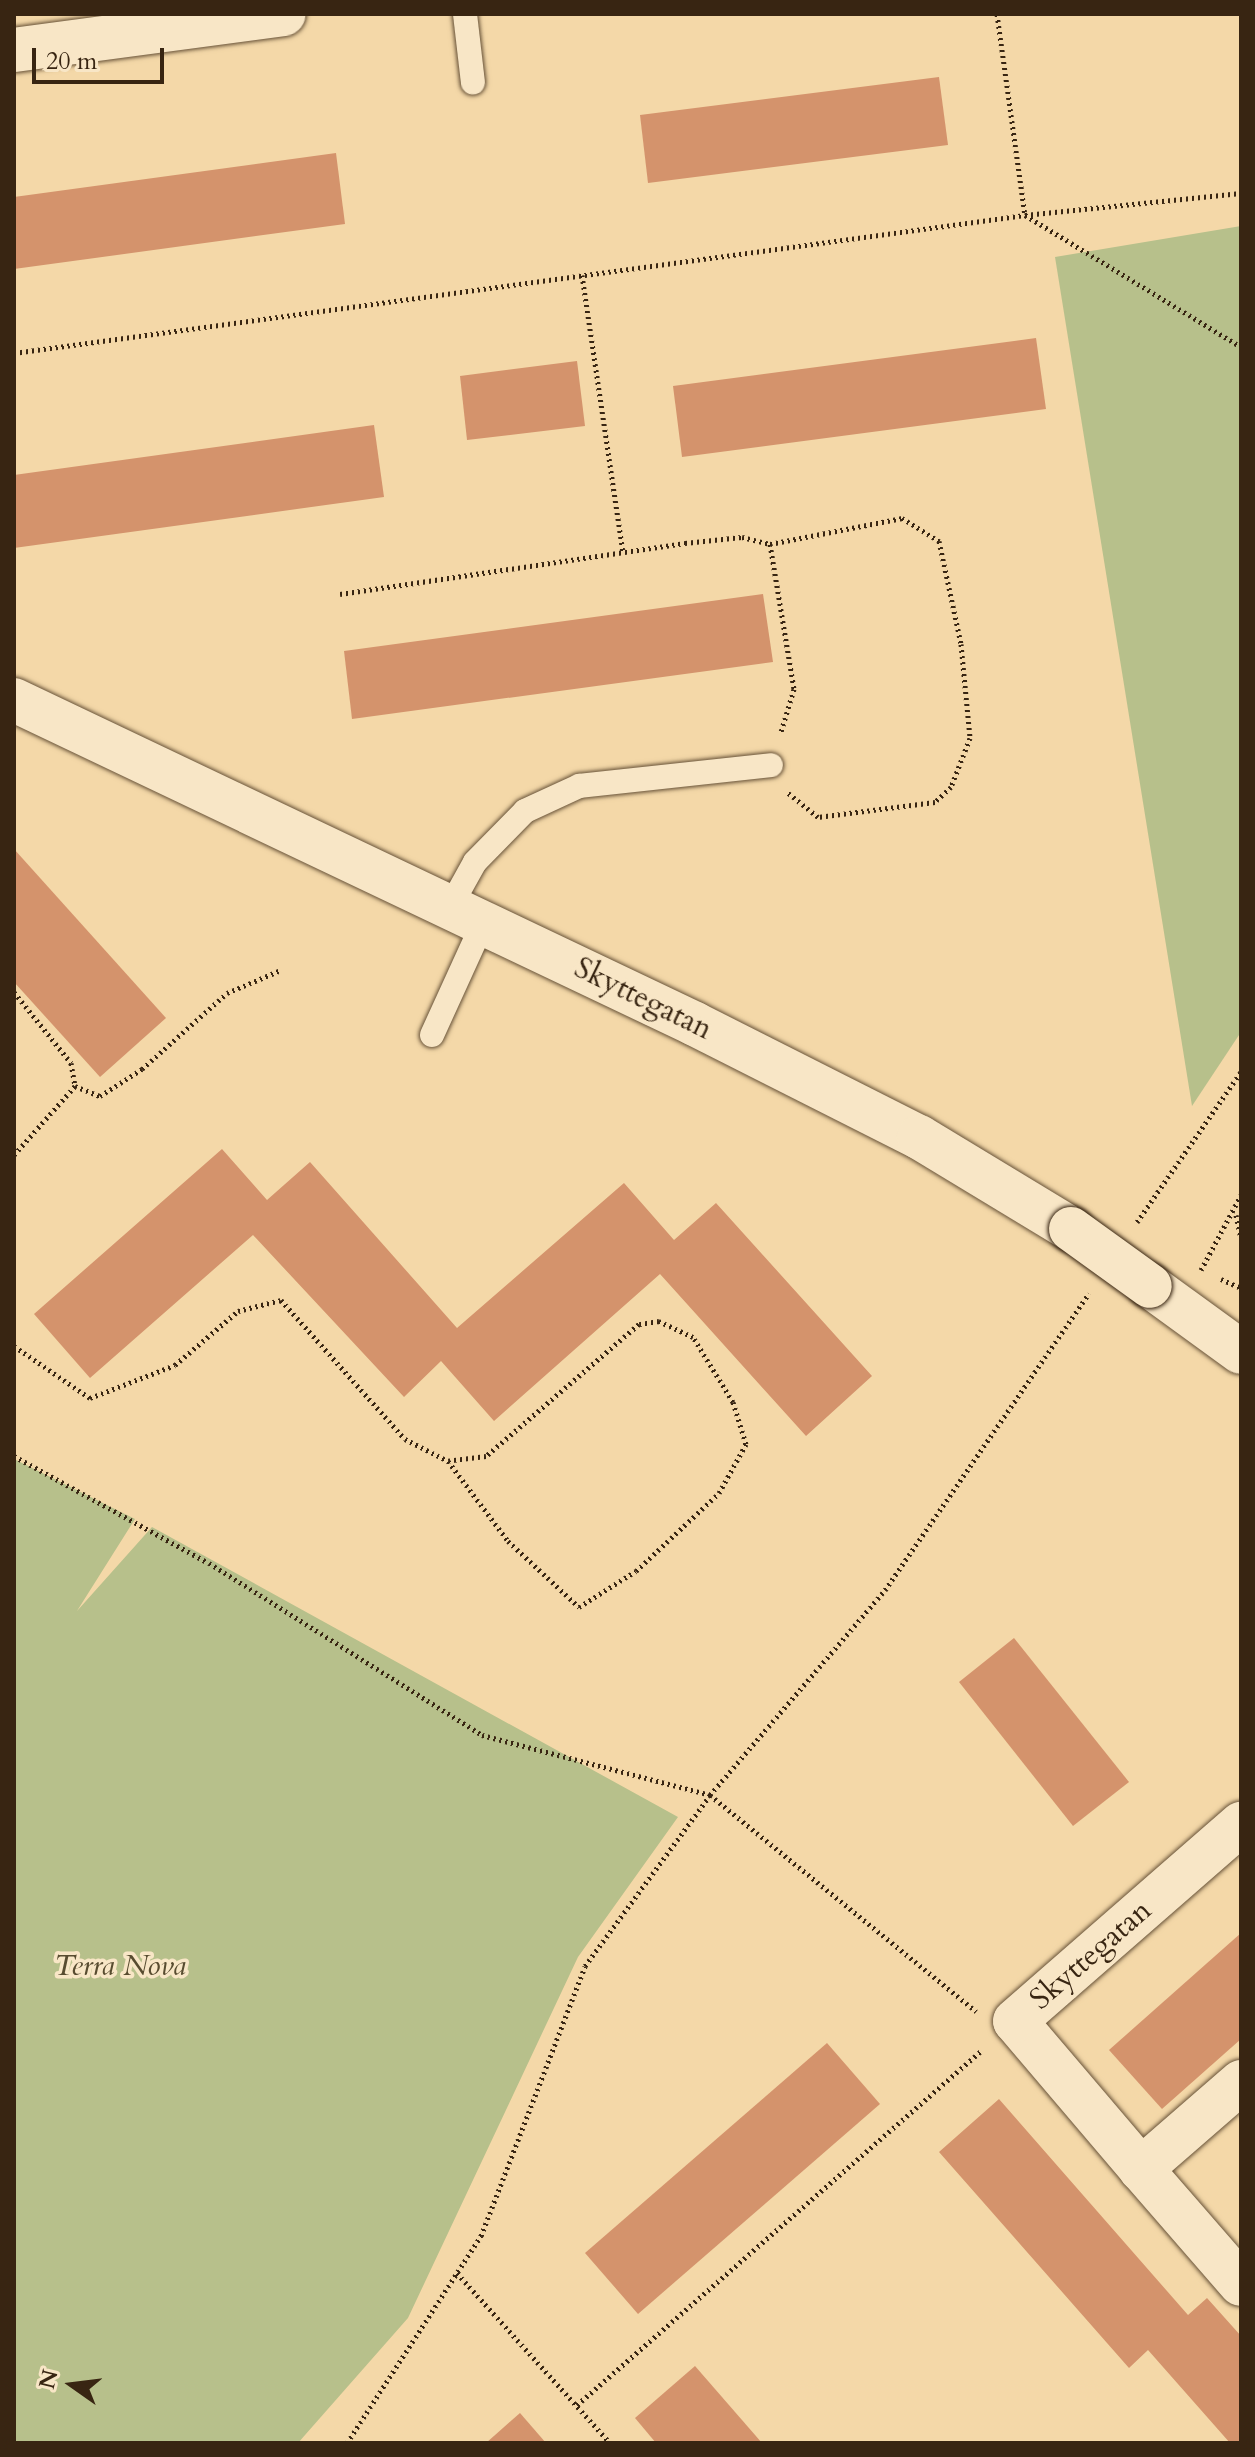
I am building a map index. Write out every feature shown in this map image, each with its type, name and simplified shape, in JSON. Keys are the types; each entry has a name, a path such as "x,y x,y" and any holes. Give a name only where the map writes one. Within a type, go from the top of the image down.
{"street":[{"path":"14,50 284,14"},
{"name":"Skyttegatan","path":"14,700 466,915 919,1137 1071,1229 1241,1352"},
{"name":"Skyttegatan","path":"1241,1824 1015,2021 1241,2284"},
{"path":"1141,2169 1241,2082"}],"lane":[{"path":"465,14 473,83"},
{"path":"432,1035 466,915 475,862 525,811 579,786 771,765"}],"path":[{"path":"997,14 1025,215"},
{"path":"14,353 1025,215 1241,193"},
{"path":"1025,215 1241,347"},
{"path":"582,275 623,552"},
{"path":"340,594 742,537 770,544 902,518 939,541 961,644 970,738 951,787 935,802 818,817 793,803 771,765 794,689 770,544"},
{"path":"75,1086 100,1096 142,1069 227,993 281,970"},
{"path":"14,992 71,1063 75,1086"},
{"path":"1135,1226 1241,1072"},
{"path":"14,1155 75,1086"},
{"path":"1201,1270 1236,1214 1241,1195"},
{"path":"1236,1214 1241,1238"},
{"path":"347,2443 481,2236 585,1966 710,1795 885,1590 1099,1278"},
{"path":"14,1346 90,1398 175,1365 238,1311 281,1300 405,1439 448,1461 508,1541 579,1607 636,1571 719,1493 746,1444 733,1402 693,1337 659,1321 639,1324 486,1456 448,1461"},
{"path":"14,1456 209,1563 482,1735 710,1795 967,2008 1015,2021"},
{"path":"577,2405 1015,2021"},
{"path":"457,2273 610,2443"}],"green space":[{"path":"1241,226 1241,1032 1192,1106 1055,257"},
{"name":"Terra Nova","path":"14,1459 135,1519 77,1611 152,1527 678,1817 578,1957 408,2318 298,2443 14,2443"}],"building":[{"path":"939,77 948,145 648,183 640,115"},
{"path":"336,153 345,224 14,269 14,197"},
{"path":"1036,338 1046,409 682,457 673,386"},
{"path":"577,361 585,426 467,440 460,376"},
{"path":"374,425 384,497 14,548 14,475"},
{"path":"763,594 773,662 352,719 344,651"},
{"path":"14,849 166,1018 100,1077 14,982"},
{"path":"222,1149 267,1200 310,1162 457,1328 624,1183 674,1240 716,1203 872,1376 806,1436 660,1274 494,1421 441,1361 404,1397 253,1235 90,1378 34,1314"},
{"path":"1014,1638 1129,1782 1073,1826 959,1682"},
{"path":"1241,1933 1241,2039 1162,2109 1109,2050"},
{"path":"827,2043 880,2104 638,2314 585,2253"},
{"path":"999,2099 1188,2315 1207,2298 1241,2336 1241,2443 1230,2443 1148,2350 1129,2368 939,2152"},
{"path":"695,2366 762,2443 656,2443 635,2418"},
{"path":"520,2413 546,2443 486,2443"}]}
